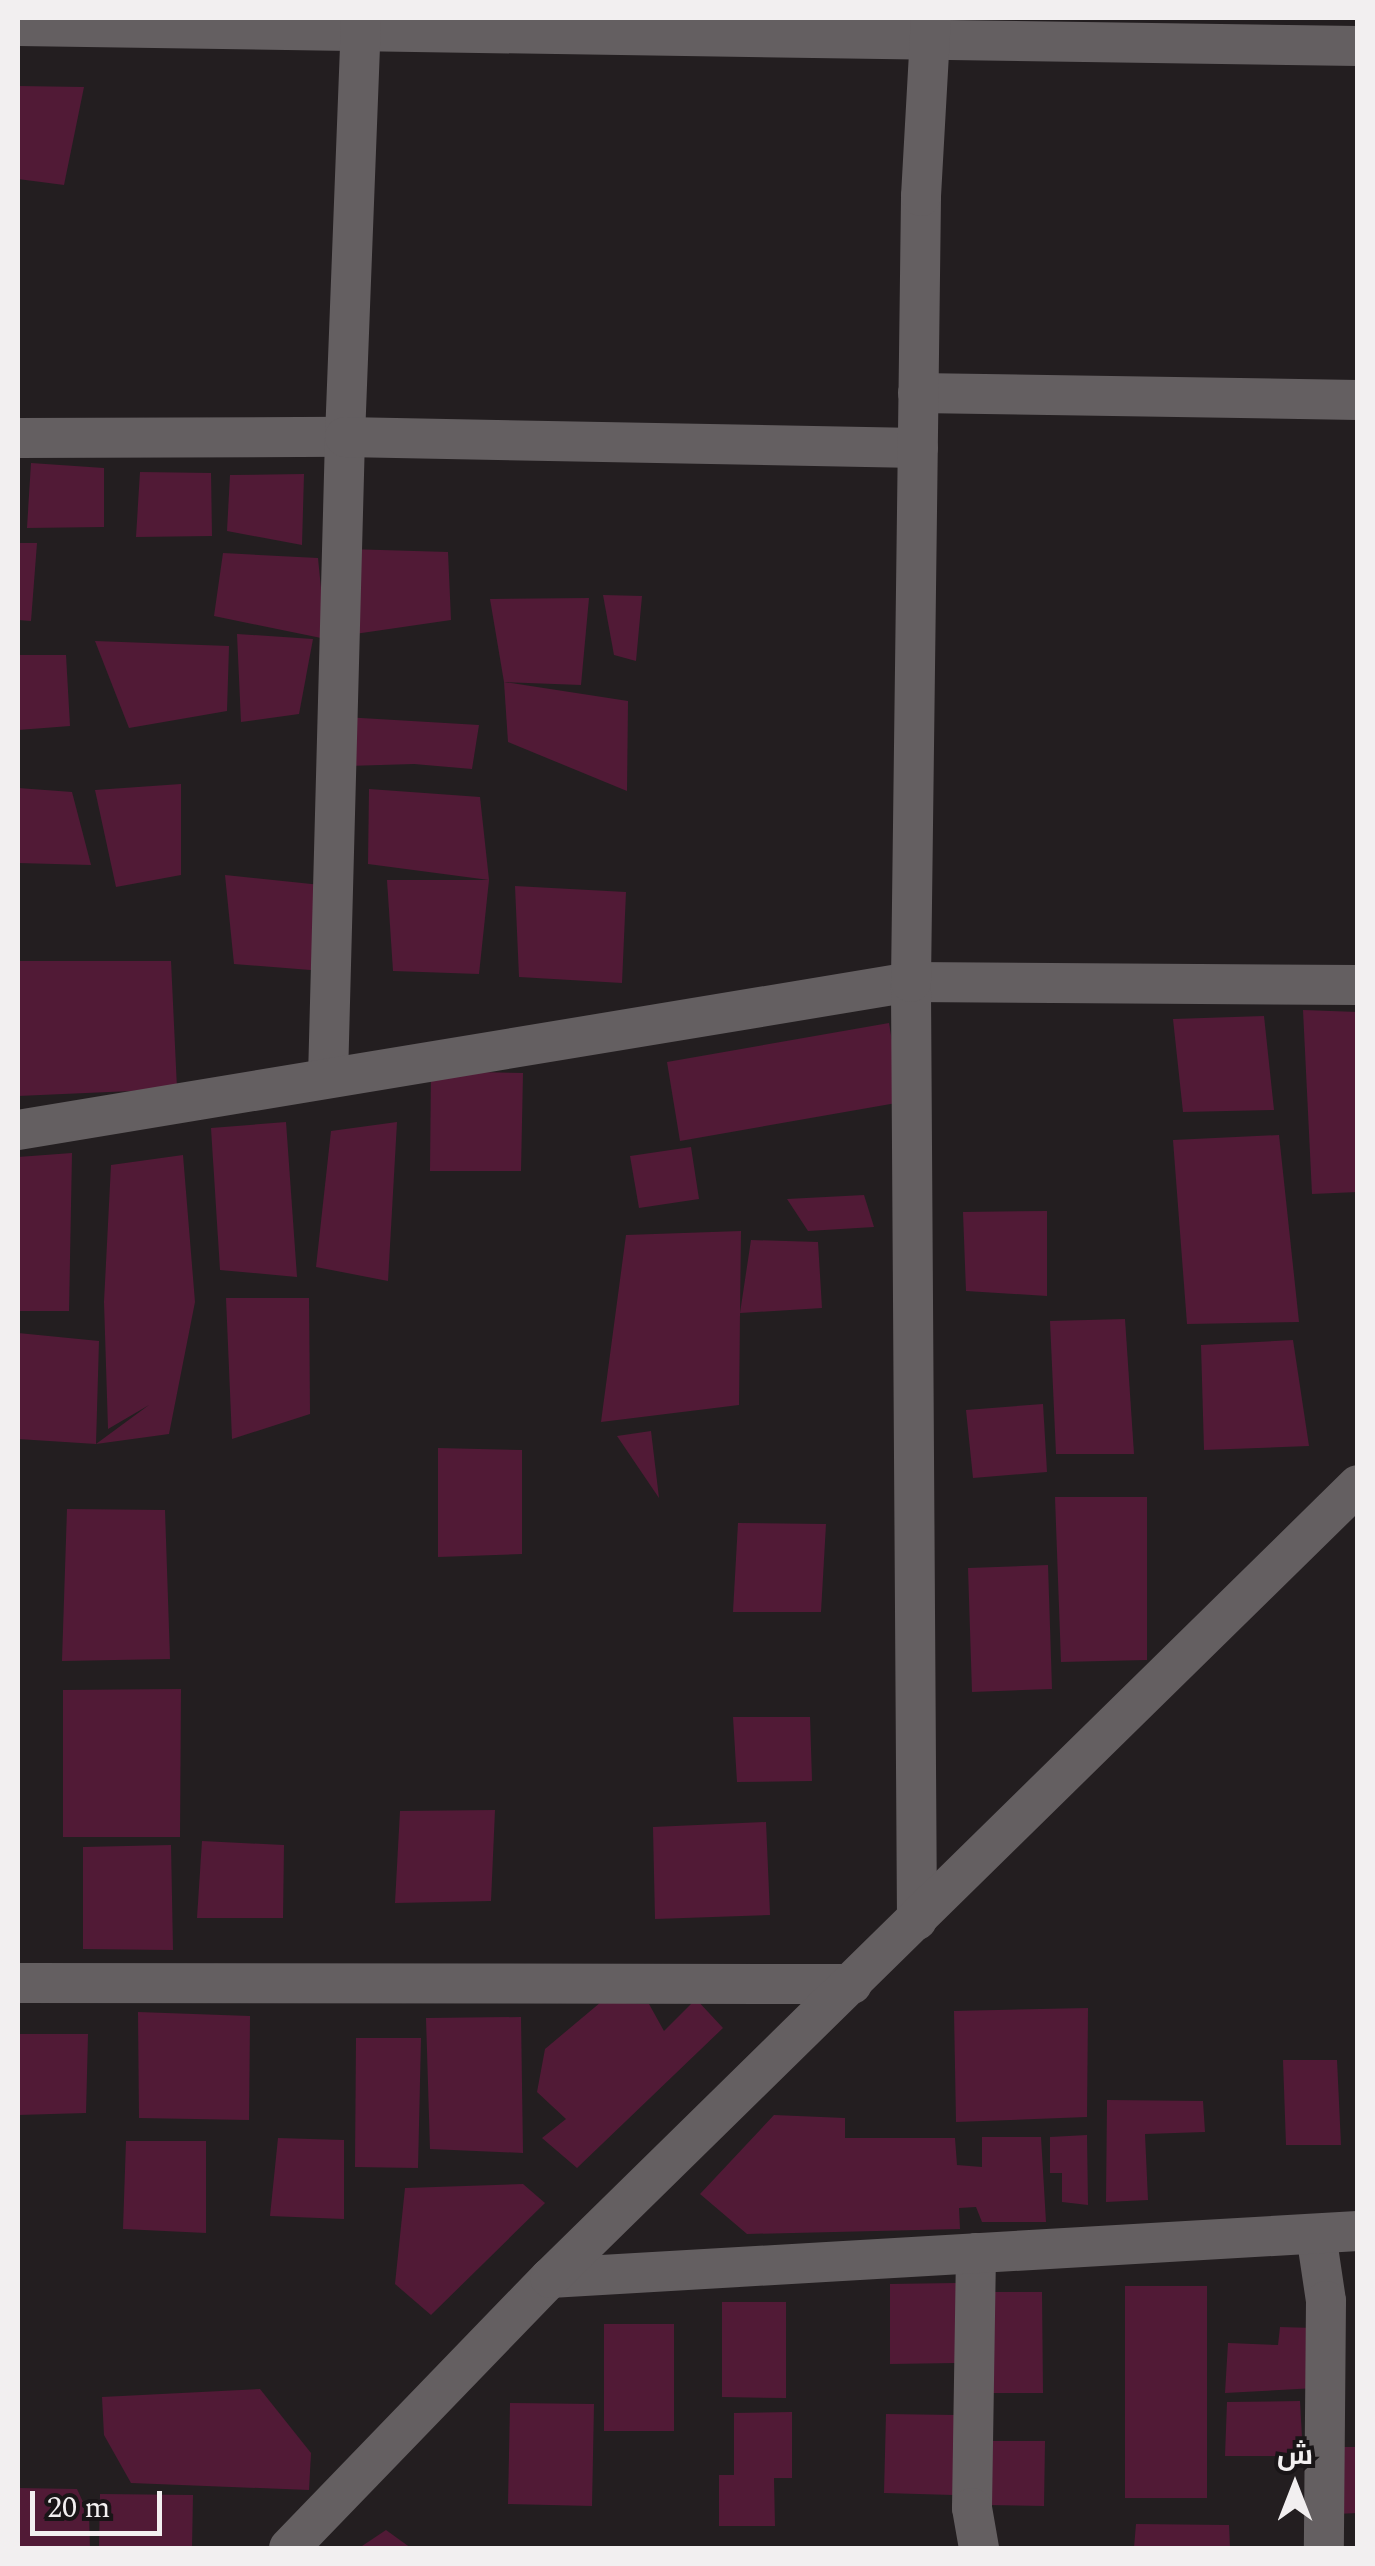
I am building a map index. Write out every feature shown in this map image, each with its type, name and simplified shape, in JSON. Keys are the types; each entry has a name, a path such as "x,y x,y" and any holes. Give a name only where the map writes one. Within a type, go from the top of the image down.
{"street":[{"path":"328,1078 345,437 361,24"},
{"path":"18,26 930,28 1358,46"},
{"path":"916,1920 911,982 921,196 930,28"},
{"path":"918,393 1358,400"},
{"path":"18,438 345,437 918,448"},
{"path":"18,1130 911,982 1358,985"},
{"path":"289,2548 550,2278 1358,1485"},
{"path":"18,1983 852,1984"},
{"path":"550,2278 1358,2231"},
{"path":"1316,2234 1326,2301 1324,2548"},
{"path":"976,2253 972,2508 979,2548"}],"building":[{"path":"18,86 84,87 64,185 18,179"},
{"path":"31,463 104,468 104,527 27,528"},
{"path":"140,472 211,473 212,536 136,537"},
{"path":"304,474 302,545 227,531 230,475"},
{"path":"18,543 37,543 31,621 18,620"},
{"path":"348,549 448,552 451,620 341,636"},
{"path":"223,553 318,558 326,639 214,616"},
{"path":"603,595 642,596 636,661 614,655"},
{"path":"589,598 581,685 504,682 490,599"},
{"path":"237,634 313,639 299,714 241,722"},
{"path":"95,641 229,646 227,711 129,728"},
{"path":"18,655 66,655 70,726 18,730"},
{"path":"504,682 628,701 627,791 508,742"},
{"path":"344,717 479,725 472,769 414,764 347,766"},
{"path":"181,784 181,875 116,887 95,790"},
{"path":"18,788 72,792 91,865 18,863"},
{"path":"369,789 480,797 489,880 368,864"},
{"path":"225,875 321,885 323,971 234,964"},
{"path":"387,880 489,880 479,974 393,971"},
{"path":"515,886 626,892 622,983 519,977"},
{"path":"18,961 171,961 177,1089 18,1096"},
{"path":"1303,1010 1358,1012 1358,1192 1312,1194"},
{"path":"1264,1016 1274,1110 1183,1112 1173,1019"},
{"path":"889,1023 902,1102 680,1141 667,1062"},
{"path":"431,1071 523,1073 521,1171 430,1171"},
{"path":"286,1122 297,1277 220,1270 211,1128"},
{"path":"397,1122 388,1281 316,1267 331,1131"},
{"path":"1279,1135 1299,1322 1187,1324 1173,1140"},
{"path":"691,1147 699,1199 639,1208 630,1156"},
{"path":"72,1153 69,1311 18,1311 18,1157"},
{"path":"183,1155 195,1302 169,1434 96,1444 149,1405 108,1429 104,1302 111,1165"},
{"path":"864,1195 874,1227 808,1231 787,1199"},
{"path":"1047,1211 1047,1296 966,1291 963,1212"},
{"path":"741,1231 739,1405 601,1422 626,1235"},
{"path":"751,1240 818,1242 822,1308 740,1313"},
{"path":"226,1298 309,1298 310,1414 232,1439"},
{"path":"1125,1319 1134,1454 1056,1454 1050,1321"},
{"path":"18,1333 99,1341 96,1444 18,1439"},
{"path":"1293,1340 1309,1446 1204,1450 1201,1345"},
{"path":"1043,1404 1047,1472 973,1478 966,1410"},
{"path":"651,1431 659,1498 617,1436"},
{"path":"438,1448 522,1450 522,1554 438,1557"},
{"path":"1055,1497 1147,1497 1147,1660 1061,1662"},
{"path":"67,1509 165,1510 170,1659 62,1661"},
{"path":"738,1523 826,1524 821,1612 733,1612"},
{"path":"1048,1565 1052,1689 972,1692 968,1568"},
{"path":"181,1689 180,1837 63,1837 63,1690"},
{"path":"733,1717 810,1717 812,1781 737,1782"},
{"path":"495,1810 491,1901 395,1903 400,1811"},
{"path":"766,1822 770,1915 655,1919 653,1827"},
{"path":"202,1841 284,1845 283,1918 197,1918"},
{"path":"171,1845 173,1950 83,1949 83,1847"},
{"path":"696,1999 723,2028 577,2168 542,2138 566,2119 537,2092 545,2049 601,2002 649,2004 664,2031"},
{"path":"1088,2008 1087,2117 956,2122 954,2011"},
{"path":"138,2012 250,2016 249,2120 139,2118"},
{"path":"521,2017 523,2153 430,2149 426,2018"},
{"path":"18,2034 88,2034 86,2113 18,2115"},
{"path":"356,2038 421,2038 418,2168 355,2167"},
{"path":"1283,2060 1337,2060 1341,2145 1286,2145"},
{"path":"1107,2100 1203,2101 1205,2132 1145,2134 1148,2200 1106,2202"},
{"path":"774,2115 845,2118 845,2138 955,2138 957,2165 982,2167 982,2137 1041,2137 1046,2222 982,2222 976,2207 959,2208 960,2229 747,2234 700,2194"},
{"path":"1087,2135 1088,2205 1062,2202 1062,2173 1050,2173 1050,2137"},
{"path":"278,2138 344,2140 344,2219 270,2216"},
{"path":"126,2141 206,2141 206,2233 123,2229"},
{"path":"523,2184 545,2203 431,2315 395,2284 405,2188"},
{"path":"956,2283 956,2363 890,2364 890,2284"},
{"path":"1125,2286 1207,2286 1207,2498 1125,2498"},
{"path":"991,2292 1042,2292 1043,2393 991,2393"},
{"path":"722,2302 786,2302 786,2398 722,2397"},
{"path":"604,2324 674,2324 674,2431 604,2431"},
{"path":"1280,2327 1314,2328 1316,2388 1225,2393 1228,2343 1278,2345"},
{"path":"260,2389 311,2453 309,2490 131,2483 104,2435 102,2397"},
{"path":"1300,2401 1303,2456 1225,2456 1227,2402"},
{"path":"510,2403 594,2404 592,2506 508,2504"},
{"path":"792,2412 792,2478 774,2478 775,2526 719,2526 719,2475 734,2475 734,2413"},
{"path":"886,2414 956,2415 953,2495 884,2493"},
{"path":"988,2441 1045,2441 1044,2506 986,2505"},
{"path":"1335,2447 1358,2447 1358,2513 1335,2514"},
{"path":"18,2488 77,2489 89,2515 90,2548 18,2548"},
{"path":"100,2494 193,2495 192,2548 99,2548"},
{"path":"1136,2524 1229,2525 1230,2548 1134,2548"},
{"path":"386,2530 411,2548 359,2548"}]}
